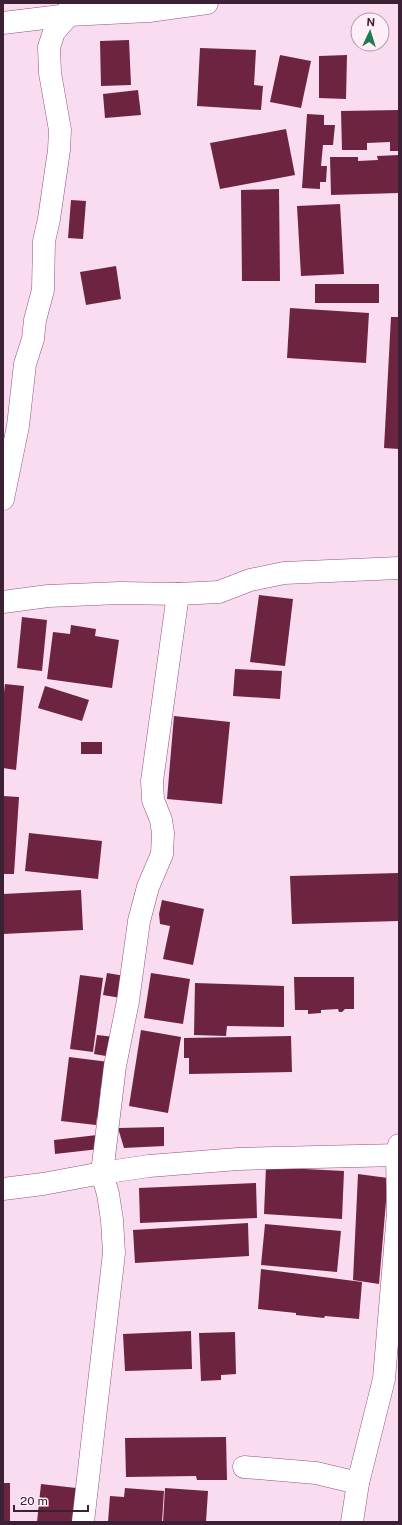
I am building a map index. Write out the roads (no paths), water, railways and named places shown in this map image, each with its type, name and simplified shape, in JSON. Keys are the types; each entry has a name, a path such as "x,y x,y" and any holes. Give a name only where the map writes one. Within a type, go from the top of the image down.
{"street":[{"path":"3,23 70,9 150,11 208,3"},
{"path":"3,499 18,426 25,364 33,339 42,290 44,241 59,150 60,130 50,73 49,47 54,32 70,9"},
{"path":"3,602 48,596 120,593 178,594 219,592 250,580 284,573 399,568"},
{"path":"83,1522 114,1253 112,1220 108,1194 102,1172 115,1066 128,1001 139,920 148,887 162,854 163,833 161,820 152,800 152,781 178,594"},
{"path":"3,1189 43,1184 102,1172 149,1166 238,1159 398,1152 398,1213 384,1379 358,1483 352,1522"},
{"path":"244,1467 316,1473 358,1483"}]}
